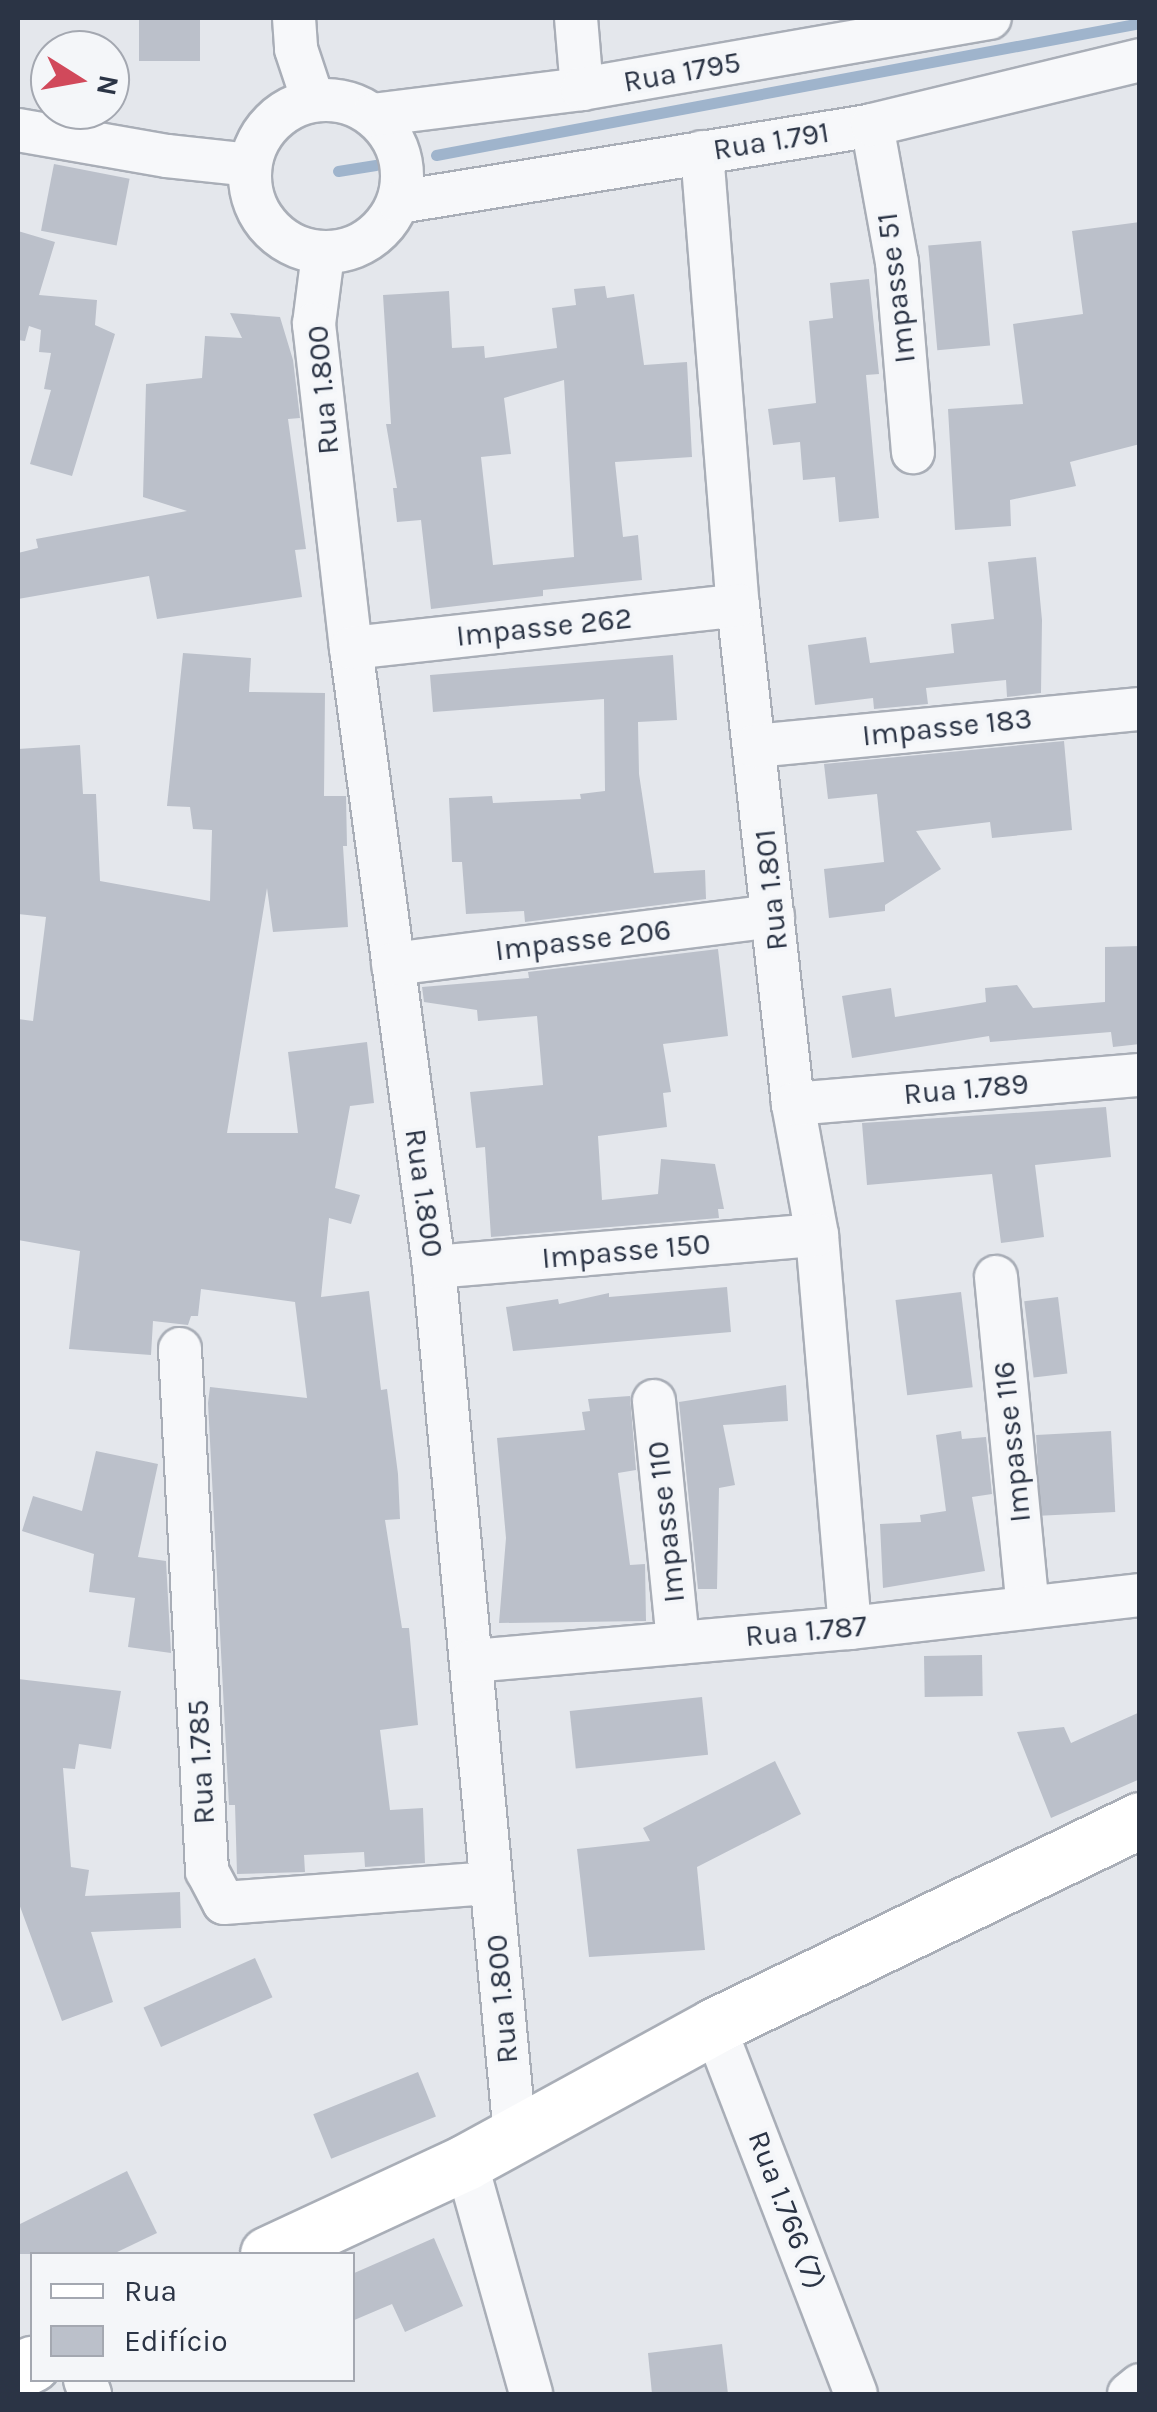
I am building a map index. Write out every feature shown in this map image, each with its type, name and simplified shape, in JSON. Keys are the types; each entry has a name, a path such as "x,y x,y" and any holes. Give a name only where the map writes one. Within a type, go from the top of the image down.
{"street":[{"path":"294,18 296,49 313,100"},
{"path":"576,18 582,89"},
{"name":"Rua 1795","path":"373,115 582,89 857,30 990,18"},
{"name":"Rua 1.791","path":"399,202 872,124 1140,60"},
{"path":"313,100 345,101 373,115 394,139 403,170 399,202 382,230 355,248 324,254 287,242 260,215 251,191 250,165 262,134 284,112 313,100"},
{"name":"Impasse 51","path":"872,124 897,262 913,452"},
{"path":"18,130 167,156 250,165"},
{"name":"Rua 1.801","path":"702,152 738,605 794,1104 818,1235 850,1628"},
{"name":"Rua 1.800","path":"324,254 314,324 351,648 434,1267 514,2136"},
{"name":"Impasse 262","path":"351,648 738,605"},
{"name":"Impasse 183","path":"755,746 1140,709"},
{"name":"Impasse 206","path":"393,964 774,916"},
{"name":"Rua 1.789","path":"794,1104 1140,1075"},
{"name":"Impasse 150","path":"434,1267 818,1235"},
{"name":"Impasse 116","path":"996,1277 1028,1607"},
{"name":"Rua 1.785","path":"180,1348 206,1871 224,1904 491,1883"},
{"name":"Impasse 110","path":"654,1400 678,1643"},
{"name":"Rua 1.787","path":"472,1661 850,1628 1140,1594"},
{"path":"272,2252 466,2162 714,2026 1140,1820"},
{"name":"Rua 1.766 (7)","path":"714,2026 856,2394"},
{"path":"466,2162 530,2394"},
{"path":"1130,2394 1140,2385"}],"building":[{"path":"139,18 200,18 200,61 139,61"},
{"path":"54,164 130,179 117,245 41,231"},
{"path":"1140,222 1140,444 1070,462 1076,486 1010,500 1011,526 955,530 948,409 1023,404 1013,324 1083,314 1072,231"},
{"path":"18,231 55,242 39,295 97,300 95,325 115,334 72,476 30,464 51,390 44,389 51,353 39,352 41,330 29,326 25,341 18,340"},
{"path":"981,241 990,346 937,350 928,246"},
{"path":"869,279 879,374 866,375 879,518 839,522 835,477 803,480 800,442 773,445 768,409 816,403 809,321 833,318 830,283"},
{"path":"605,286 607,298 634,294 644,365 687,362 692,457 615,462 623,537 638,535 642,580 543,590 543,596 431,609 421,520 397,522 393,488 397,488 386,424 391,424 383,295 449,291 452,348 484,346 485,358 557,348 552,308 576,305 574,289","holes":["564,380 574,557 493,565 481,457 511,454 504,398"]},
{"path":"230,313 280,317 293,360 300,418 288,419 306,549 295,550 302,597 157,619 149,576 18,599 18,553 38,548 36,539 187,511 143,497 146,384 202,378 205,336 242,338"},
{"path":"1036,557 1042,620 1041,693 1007,697 1006,680 926,688 928,704 874,709 873,698 815,705 808,645 866,637 870,663 954,653 951,624 994,619 988,562"},
{"path":"183,653 251,658 249,692 325,693 324,796 346,796 347,846 343,846 348,927 273,932 267,888 227,1133 298,1133 288,1052 367,1042 374,1103 350,1106 335,1188 360,1195 351,1224 329,1218 321,1297 369,1291 381,1390 387,1389 398,1474 400,1519 385,1520 402,1628 409,1628 418,1725 380,1730 390,1810 423,1808 425,1863 365,1867 364,1852 304,1855 305,1872 237,1874 235,1805 229,1805 208,1403 210,1387 307,1398 295,1302 201,1289 198,1316 191,1316 188,1325 153,1321 151,1355 69,1349 80,1251 18,1240 18,1019 33,1021 46,917 18,914 18,749 80,745 83,794 96,794 100,881 210,901 212,830 193,829 190,807 167,806"},
{"path":"673,655 677,720 638,722 639,774 654,873 705,870 706,899 525,922 524,911 466,914 462,862 452,862 449,798 492,796 493,803 581,799 580,794 605,791 604,699 433,712 430,675"},
{"path":"1064,741 1072,830 992,838 990,822 916,831 941,869 885,905 885,911 829,918 824,869 884,862 877,794 828,799 824,764"},
{"path":"1140,946 1140,1044 1113,1047 1111,1032 990,1042 989,1036 852,1058 842,996 891,988 895,1017 986,1002 985,988 1017,985 1033,1008 1105,1002 1105,947"},
{"path":"718,949 728,1036 663,1044 671,1092 663,1093 667,1127 598,1136 602,1200 658,1194 661,1159 715,1164 724,1209 718,1209 719,1218 491,1237 485,1147 476,1148 470,1092 543,1085 537,1016 478,1021 477,1010 424,1002 422,987 529,978 528,972"},
{"path":"1106,1107 1111,1157 1035,1165 1044,1237 1001,1243 992,1174 867,1185 862,1123"},
{"path":"727,1287 731,1332 513,1351 506,1307 558,1299 559,1304 609,1293 609,1297"},
{"path":"961,1292 973,1387 907,1395 895,1300"},
{"path":"1058,1297 1067,1373 1034,1378 1024,1301"},
{"path":"786,1385 788,1421 723,1425 735,1485 719,1488 717,1589 698,1589 679,1402"},
{"path":"630,1396 636,1470 618,1473 630,1565 645,1564 646,1621 499,1623 506,1538 497,1438 585,1430 582,1412 590,1411 588,1399"},
{"path":"961,1431 962,1439 986,1437 992,1494 972,1497 985,1571 883,1588 880,1524 921,1522 920,1515 946,1511 936,1435"},
{"path":"1111,1431 1115,1512 1040,1516 1036,1435"},
{"path":"96,1451 158,1464 138,1557 166,1561 171,1653 128,1647 135,1598 89,1592 94,1554 22,1531 33,1496 82,1511"},
{"path":"982,1655 983,1696 925,1697 924,1656"},
{"path":"18,1679 121,1691 111,1749 79,1744 75,1769 63,1768 71,1867 89,1870 85,1896 180,1892 181,1928 91,1932 113,2002 62,2021 18,1901"},
{"path":"702,1697 708,1755 576,1769 570,1711"},
{"path":"1140,1712 1140,1779 1051,1818 1017,1732 1064,1727 1071,1743"},
{"path":"775,1761 801,1814 697,1867 705,1950 589,1957 577,1849 650,1841 643,1828"},
{"path":"255,1958 272,1997 161,2047 144,2008"},
{"path":"418,2072 436,2117 331,2159 313,2114"},
{"path":"127,2171 157,2233 117,2252 18,2254 18,2225"},
{"path":"434,2238 463,2306 405,2332 392,2304 355,2320 355,2273"},
{"path":"722,2344 728,2394 652,2394 648,2353"}],"waterway":[{"path":"436,155 1140,23"},
{"path":"338,171 376,165"}]}
